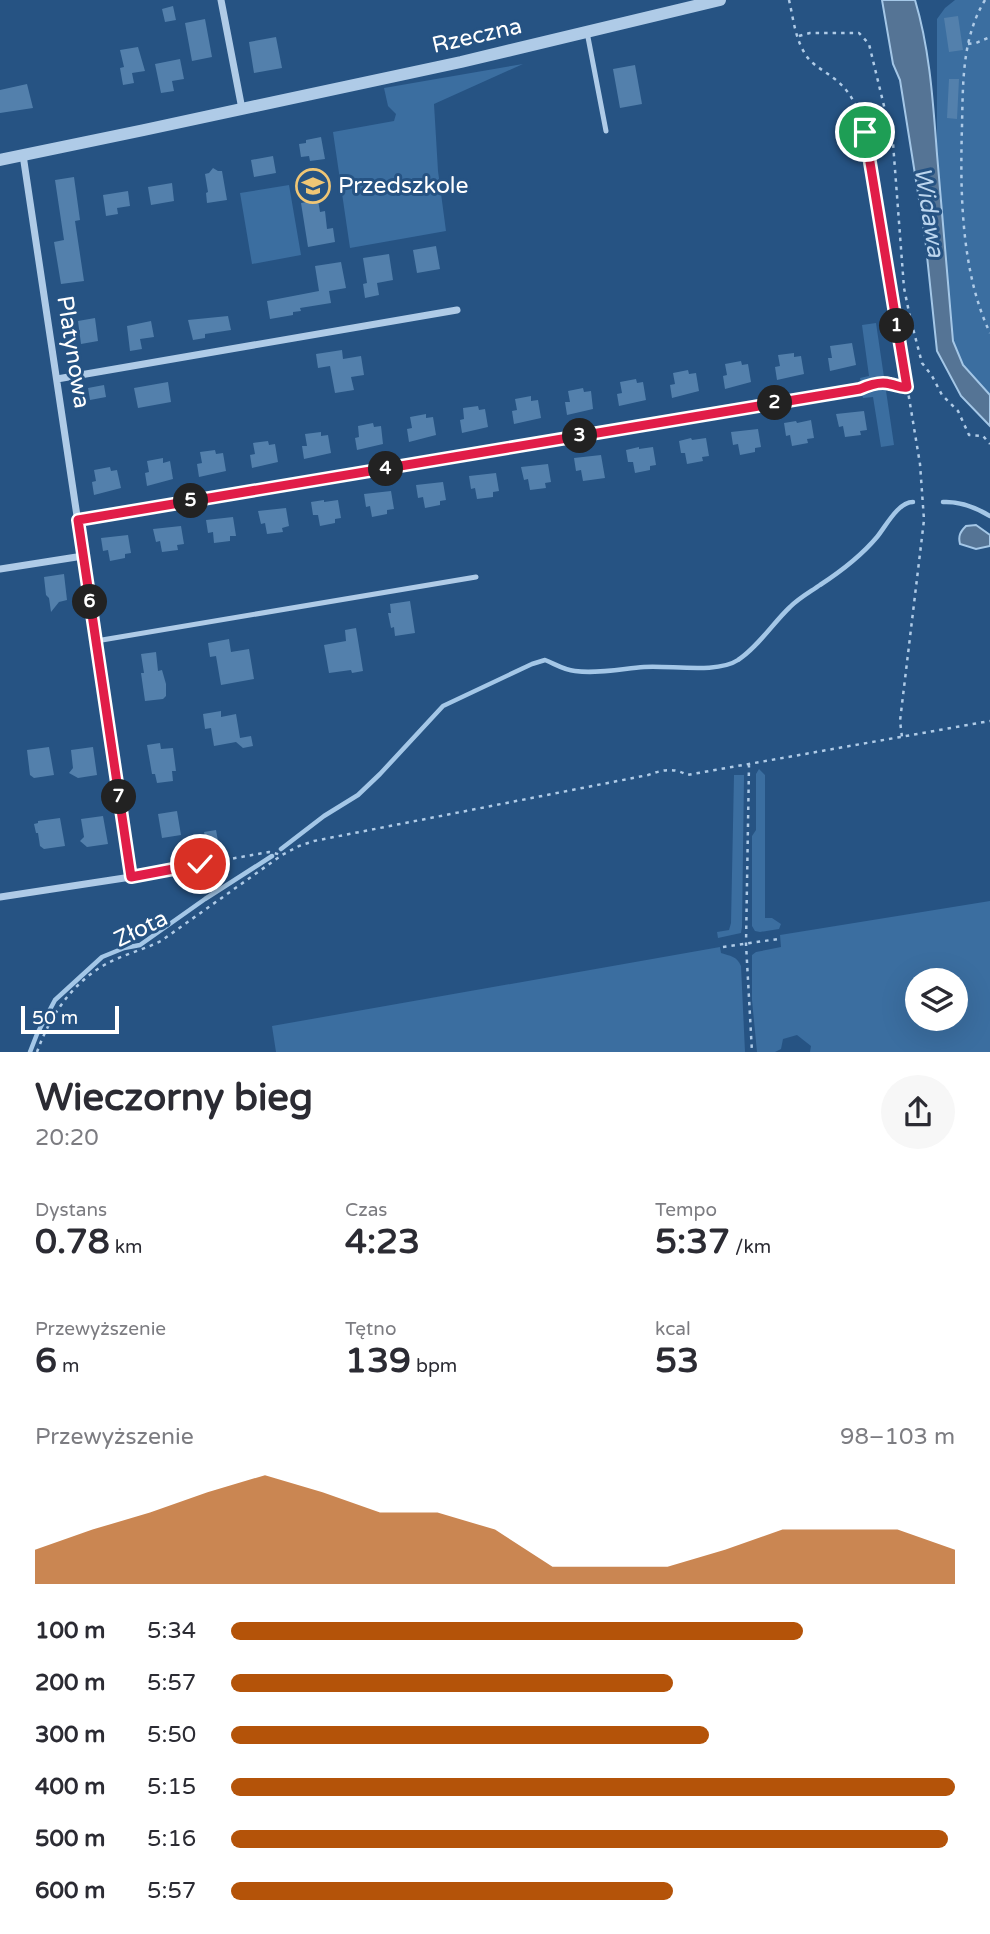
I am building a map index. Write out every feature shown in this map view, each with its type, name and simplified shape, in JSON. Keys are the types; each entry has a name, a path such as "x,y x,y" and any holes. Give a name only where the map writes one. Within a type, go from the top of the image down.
{"street":[{"path":"221,0 242,109"},
{"name":"Rzeczna","path":"0,160 461,62 720,0"},
{"name":"Platynowa","path":"23,155 131,877"},
{"path":"57,379 457,310"},
{"path":"78,520 860,389"},
{"path":"0,569 83,556"},
{"path":"0,897 131,877"}],"lane":[{"path":"587,32 606,131"},
{"path":"96,641 476,577"}],"path":[{"path":"789,0 804,54 835,78 851,95 865,132 920,464 924,520 900,721 902,737"},
{"path":"985,0 972,26 963,75 961,155 962,218 974,284 990,333"},
{"path":"798,36 810,33 859,33 869,44 893,143 904,288 922,363 942,395 958,411 969,435 983,436 990,444"},
{"path":"968,44 990,37"},
{"path":"860,389 888,383 901,388 907,387"},
{"path":"131,877 269,852 282,855 314,841 664,770 678,770 687,775 990,721"},
{"path":"749,764 746,944 752,1052"},
{"name":"Złota","path":"37,1052 54,1015 73,990 90,975 106,964 161,942 282,855"},
{"path":"723,947 778,940"}],"shaded area":[{"path":"955,0 990,0 990,395 963,365 953,341 937,154 937,19"},
{"path":"523,64 434,104 438,171 446,231 350,248 333,132 394,121 396,114 388,106 384,88"},
{"path":"289,185 301,255 252,264 240,193"},
{"path":"876,323 894,445 881,447 873,397 863,398 860,378 869,376 862,325"},
{"path":"759,769 765,775 765,918 772,918 781,924 779,929 760,932 755,931 752,926 752,836 756,830 756,774"},
{"path":"734,775 744,775 742,927 741,933 718,938 717,932 729,930 731,923"},
{"path":"990,901 990,1052 810,1052 811,1046 797,1035 783,1039 781,1049 775,1052 757,1052 752,1000 752,955 781,947 780,935"},
{"path":"720,947 721,953 735,958 741,966 745,1052 276,1052 272,1026"}],"water":[{"name":"Widawa","path":"882,0 915,0 920,19 932,96 953,341 963,365 990,395 990,426 961,396 937,351 925,237 900,80 893,64"},
{"path":"976,525 990,535 990,546 976,549 960,544 959,536 964,528"}],"building":[{"path":"173,6 176,20 165,22 162,9"},
{"path":"958,16 963,50 949,52 944,18"},
{"path":"205,19 212,57 192,61 185,23"},
{"path":"276,37 282,68 254,73 249,42"},
{"path":"138,47 145,71 132,73 134,83 123,85 120,68 124,67 120,50"},
{"path":"180,59 184,79 172,81 174,91 161,93 155,64"},
{"path":"635,65 642,104 620,108 613,69"},
{"path":"949,79 959,79 957,119 947,118"},
{"path":"27,84 33,108 0,113 0,90"},
{"path":"321,137 325,159 310,161 309,156 301,157 299,144"},
{"path":"273,156 276,173 254,177 251,160"},
{"path":"213,168 222,171 227,200 207,203 205,174"},
{"path":"74,177 80,220 75,221 84,281 61,284 54,242 64,240 55,180"},
{"path":"172,183 174,201 151,205 148,187"},
{"path":"128,191 130,206 117,208 118,214 106,216 103,195"},
{"path":"318,200 320,212 325,211 327,229 333,228 335,242 308,247 301,203"},
{"path":"436,246 440,269 417,273 413,250"},
{"path":"389,254 393,280 377,283 379,295 365,298 363,284 367,283 363,258"},
{"path":"341,262 346,288 329,291 331,303 300,308 301,311 293,312 293,315 270,319 267,301 319,291 315,266"},
{"path":"228,316 231,330 205,334 205,338 193,340 188,320"},
{"path":"95,318 98,341 81,344 78,321"},
{"path":"151,321 154,337 140,339 142,349 130,351 127,326"},
{"path":"852,343 856,365 830,371 830,346"},
{"path":"342,350 343,359 361,356 364,375 351,377 354,390 335,393 330,366 318,368 316,354"},
{"path":"794,353 794,357 801,356 804,374 777,380 775,367 780,366 778,355"},
{"path":"741,361 742,365 748,364 751,382 725,389 725,364"},
{"path":"688,370 689,374 696,373 699,391 672,398 670,385 675,384 673,373"},
{"path":"636,379 637,383 643,382 646,400 619,406 617,394 622,393 620,382"},
{"path":"168,382 171,402 138,408 134,388"},
{"path":"104,385 106,397 90,400 88,388"},
{"path":"583,388 584,392 591,391 593,409 567,415 565,402 570,402 568,391"},
{"path":"531,396 531,401 538,400 541,418 514,424 512,411 517,410 515,399"},
{"path":"478,406 479,410 485,409 488,427 462,433 460,420 464,419 463,408"},
{"path":"864,411 867,430 860,431 861,435 845,437 843,426 839,427 836,414"},
{"path":"426,414 426,418 433,417 436,435 409,442 407,429 412,428 410,417"},
{"path":"811,420 814,438 807,439 808,443 792,446 790,435 786,436 784,423"},
{"path":"373,423 374,427 381,426 383,444 357,450 355,438 359,437 358,426"},
{"path":"758,429 761,447 755,448 755,452 740,455 738,444 733,445 731,432"},
{"path":"321,432 321,436 328,435 331,453 304,459 302,446 307,446 305,434"},
{"path":"706,438 709,456 702,457 703,461 687,464 679,441"},
{"path":"268,441 269,445 275,444 278,462 252,468 250,455 255,454 253,443"},
{"path":"653,447 656,465 650,466 650,470 635,473 633,462 628,462 626,450"},
{"path":"215,450 216,454 223,453 226,471 199,477 197,464 202,463 200,452"},
{"path":"601,455 605,478 583,481 581,470 576,471 574,458"},
{"path":"163,458 163,463 170,461 173,479 147,486 147,461"},
{"path":"548,464 551,482 545,483 546,488 530,490 528,479 524,480 521,467"},
{"path":"110,467 111,471 117,470 121,488 94,495 94,470"},
{"path":"496,473 499,491 493,492 493,497 477,499 475,488 471,489 469,476"},
{"path":"443,482 446,500 440,501 440,505 425,508 423,497 418,498 416,485"},
{"path":"391,491 394,509 387,510 387,514 372,517 370,506 366,507 364,494"},
{"path":"338,500 341,518 335,519 335,523 320,526 318,515 313,515 311,502"},
{"path":"286,508 289,526 282,528 283,532 267,534 265,523 261,524 258,511"},
{"path":"233,517 236,536 230,536 230,541 214,543 213,532 208,533 206,520"},
{"path":"181,526 184,544 177,545 178,550 162,552 160,541 156,542 153,529"},
{"path":"128,535 131,553 125,554 125,558 110,561 108,550 103,551 101,538"},
{"path":"64,574 67,600 59,602 51,612 44,577"},
{"path":"410,601 415,633 395,636 388,613 391,613 390,604"},
{"path":"356,628 363,671 329,673 324,645 346,641 345,630"},
{"path":"229,639 231,652 249,649 254,679 221,685 216,656 210,657 208,643"},
{"path":"156,652 158,671 162,670 166,684 166,696 163,699 145,701 141,654"},
{"path":"221,711 221,717 236,714 240,738 251,736 253,746 243,748 236,742 214,746 211,728 205,729 203,714"},
{"path":"160,743 161,749 173,748 176,771 172,771 173,781 157,783 155,774 152,774 147,745"},
{"path":"49,747 54,775 34,778 30,775 27,750"},
{"path":"93,747 97,775 78,778 69,773 73,768 71,750"},
{"path":"177,811 181,835 162,838 158,814"},
{"path":"103,816 108,844 87,847 80,841 84,837 81,819"},
{"path":"60,818 65,846 44,849 40,846 34,824"},
{"path":"216,830 218,841 206,843 204,832"}],"waterway":[{"path":"281,849 324,816 358,795 443,706 532,664 545,660 567,669 592,672 644,667 706,668 738,660 752,649 793,604 835,575 871,544 897,510 913,502"},
{"path":"943,502 967,505 990,516"},
{"path":"30,1052 55,1000 102,957 140,945 272,856"}],"place":[{"name":"Przedszkole","path":"313,186"}],"route":[{"path":"200,864 131,877 78,520 871,385 888,383 901,388 907,387 865,132"}]}
